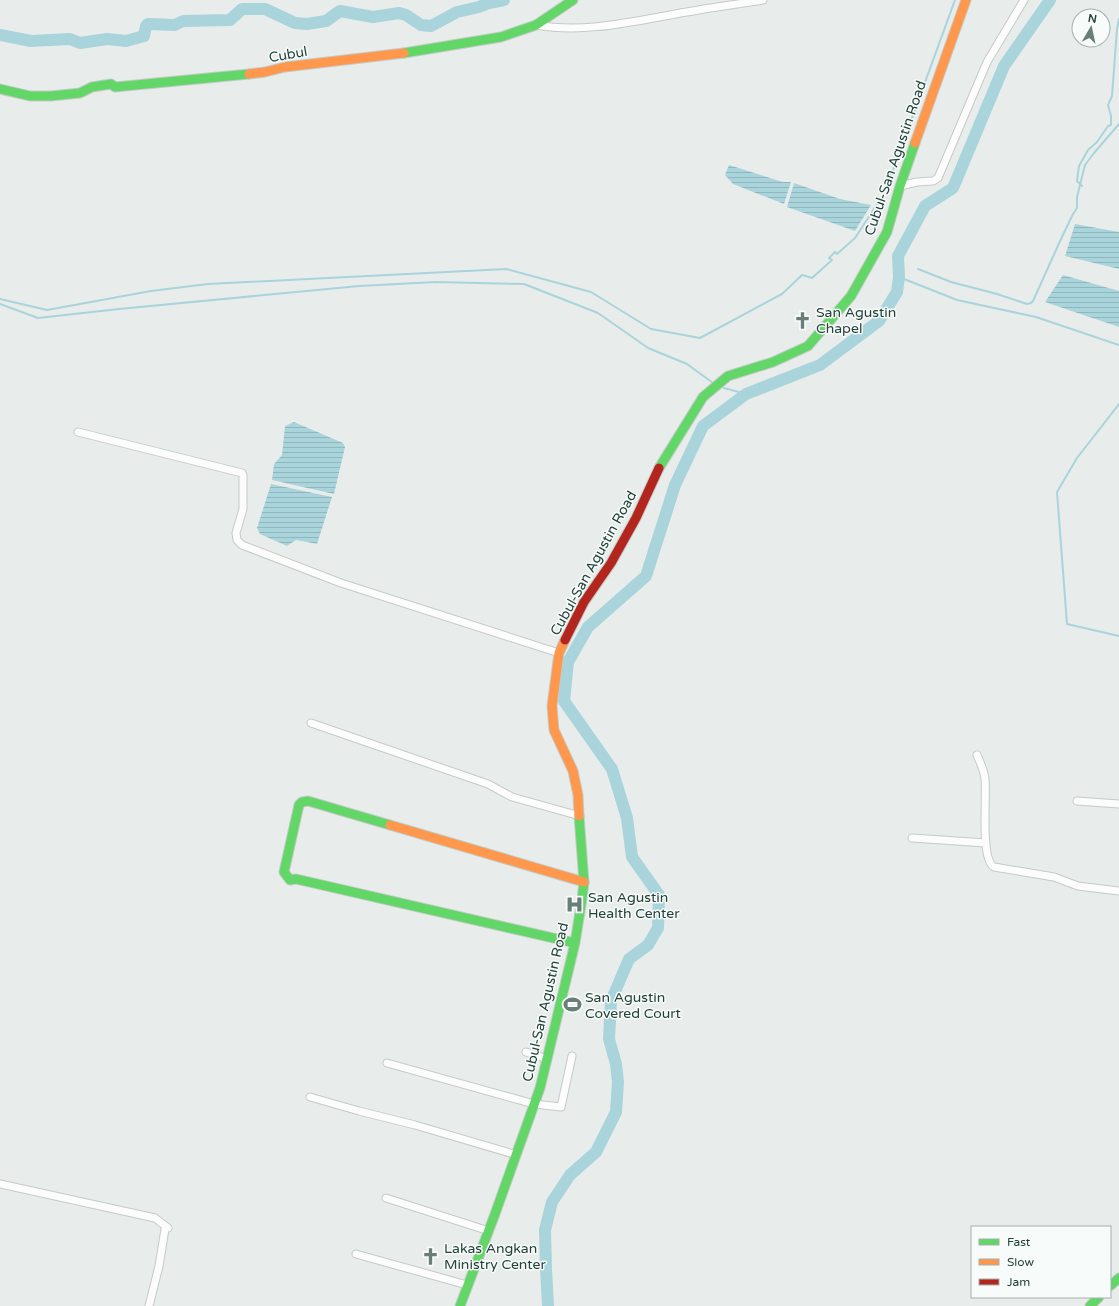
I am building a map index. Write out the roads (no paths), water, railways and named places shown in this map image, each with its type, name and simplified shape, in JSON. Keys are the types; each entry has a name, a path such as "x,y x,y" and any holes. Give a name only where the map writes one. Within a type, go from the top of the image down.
{"street":[{"name":"Cubul","path":"0,89 30,96 51,96 80,93 92,87 111,84 115,87 266,72 285,67 412,52 501,37 536,25 573,0"},
{"path":"536,25 580,28 617,24 763,0"},
{"name":"Cubul-San Agustin Road","path":"460,1306 517,1155 534,1104 547,1059 575,943 584,882 578,795 573,771 554,730 552,706 560,653 584,602 611,563 636,518 658,470 676,438 703,397 728,376 773,362 808,346 851,296 887,232 900,186 966,0"},
{"path":"900,186 917,182 933,181 938,178 987,62 1024,0"},
{"path":"78,432 242,474 243,509 236,533 237,540 242,544 340,583 560,653"},
{"path":"312,723 488,784 512,797 580,816"},
{"path":"977,755 985,779 986,843 988,862 994,867 1054,877 1078,886 1119,891"},
{"path":"575,943 304,881 290,880 284,872 299,805 302,802 308,801 584,882"},
{"path":"1077,801 1119,804"},
{"path":"912,838 986,843"},
{"path":"526,1052 547,1059"},
{"path":"387,1063 534,1104 561,1108 572,1056"},
{"path":"310,1097 415,1125 517,1155"},
{"path":"0,1184 155,1218 168,1228 165,1229 159,1266 149,1306"},
{"path":"386,1198 489,1231"},
{"path":"356,1254 467,1285"},
{"path":"1111,1285 1119,1278"},
{"path":"1090,1306 1098,1298"}],"water":[{"path":"729,165 783,182 791,182 784,204 733,184 725,175"},
{"path":"794,183 840,199 871,205 855,231 787,207"},
{"path":"1075,224 1119,232 1119,269 1065,256"},
{"path":"1063,275 1119,291 1119,327 1045,302"},
{"path":"294,422 343,443 345,447 334,494 272,480 274,464 282,455 285,426"},
{"path":"271,484 332,497 317,544 296,540 287,546 260,534 257,528"}],"waterway":[{"path":"0,35 31,41 70,39 80,43 107,39 126,41 144,36 146,26 148,24 175,25 183,21 230,20 242,9 265,9 295,23 307,24 326,21 340,11 373,17 399,13 406,15 421,25 431,26 457,12 504,0"},
{"path":"0,299 47,310 151,291 208,284 506,269 591,292 651,329 700,338 782,294 802,275 812,278 832,260 829,258 835,252 837,254 855,238 885,192 955,0"},
{"path":"548,1306 545,1230 552,1202 570,1175 596,1152 616,1112 618,1082 616,1064 609,1039 611,1001 629,959 648,945 658,928 659,895 632,857 627,818 612,769 564,701 568,662 588,627 646,576 675,485 703,426 746,394 820,365 879,321 897,292 899,277 898,256 925,206 953,188 1004,66 1050,0"},
{"path":"1082,186 1077,181 1079,166 1088,150 1097,142 1108,126 1111,125 1111,116 1108,105 1112,96 1119,19"},
{"path":"918,269 951,282 997,294 1027,304 1031,303 1077,208 1077,197 1085,165 1119,124"},
{"path":"899,277 957,300 1036,317 1119,345"},
{"path":"0,304 38,318 359,286 436,282 524,284 598,313 648,348 687,364 713,383"},
{"path":"724,388 746,394"},
{"path":"1119,404 1077,458 1057,492 1067,624 1119,636"}],"place":[{"name":"San Agustin Chapel","path":"803,320"},
{"name":"San Agustin Health Center","path":"575,905"},
{"name":"San Agustin Covered Court","path":"572,1005"},
{"name":"Lakas Angkan Ministry Center","path":"431,1256"}]}
